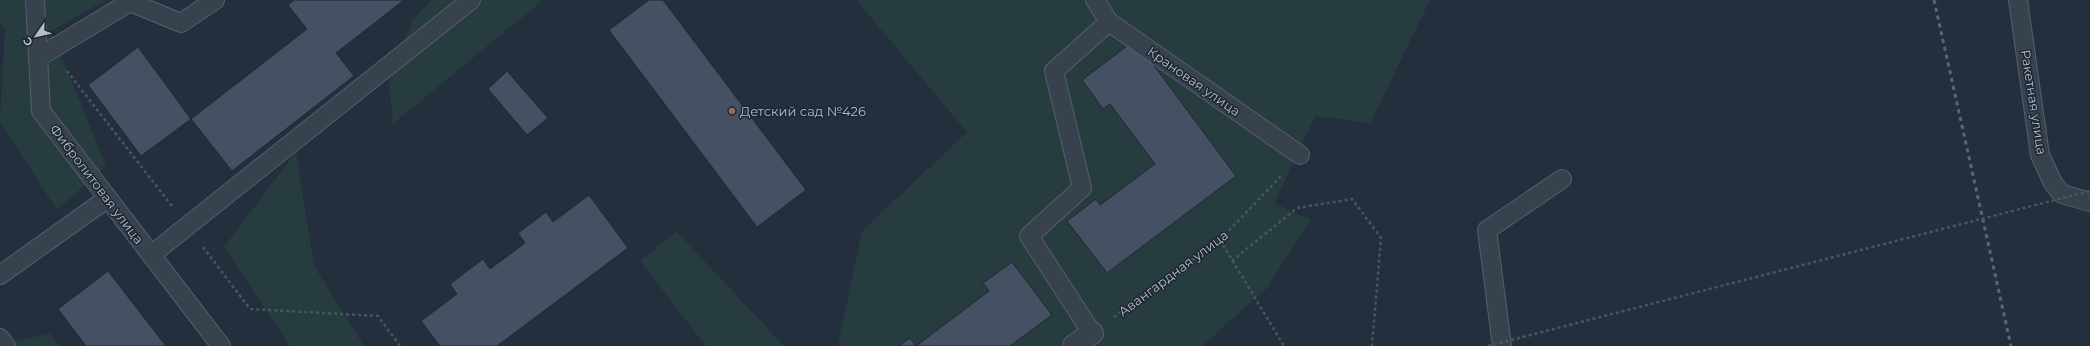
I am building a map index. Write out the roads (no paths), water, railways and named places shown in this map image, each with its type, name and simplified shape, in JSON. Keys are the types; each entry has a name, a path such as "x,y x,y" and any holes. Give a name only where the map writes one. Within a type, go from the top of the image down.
{"street":[{"path":"1074,346 1092,332"}],"lane":[{"name":"Фибролитовая улица","path":"35,0 41,111 221,346"},
{"path":"39,56 130,2 181,23 215,0"},
{"path":"151,255 472,0"},
{"name":"Крановая улица","path":"1095,0 1109,22 1300,155"},
{"name":"Ракетная улица","path":"2018,0 2040,155 2053,183 2062,194 2090,202"},
{"path":"1092,332 1029,236 1082,188 1054,72 1109,22"},
{"path":"1502,346 1487,230 1562,179"},
{"path":"0,274 108,198"},
{"path":"0,338 6,346"}],"railway":[{"path":"1934,0 2011,346"}],"place":[{"name":"Детский сад №426","path":"732,111"}]}
